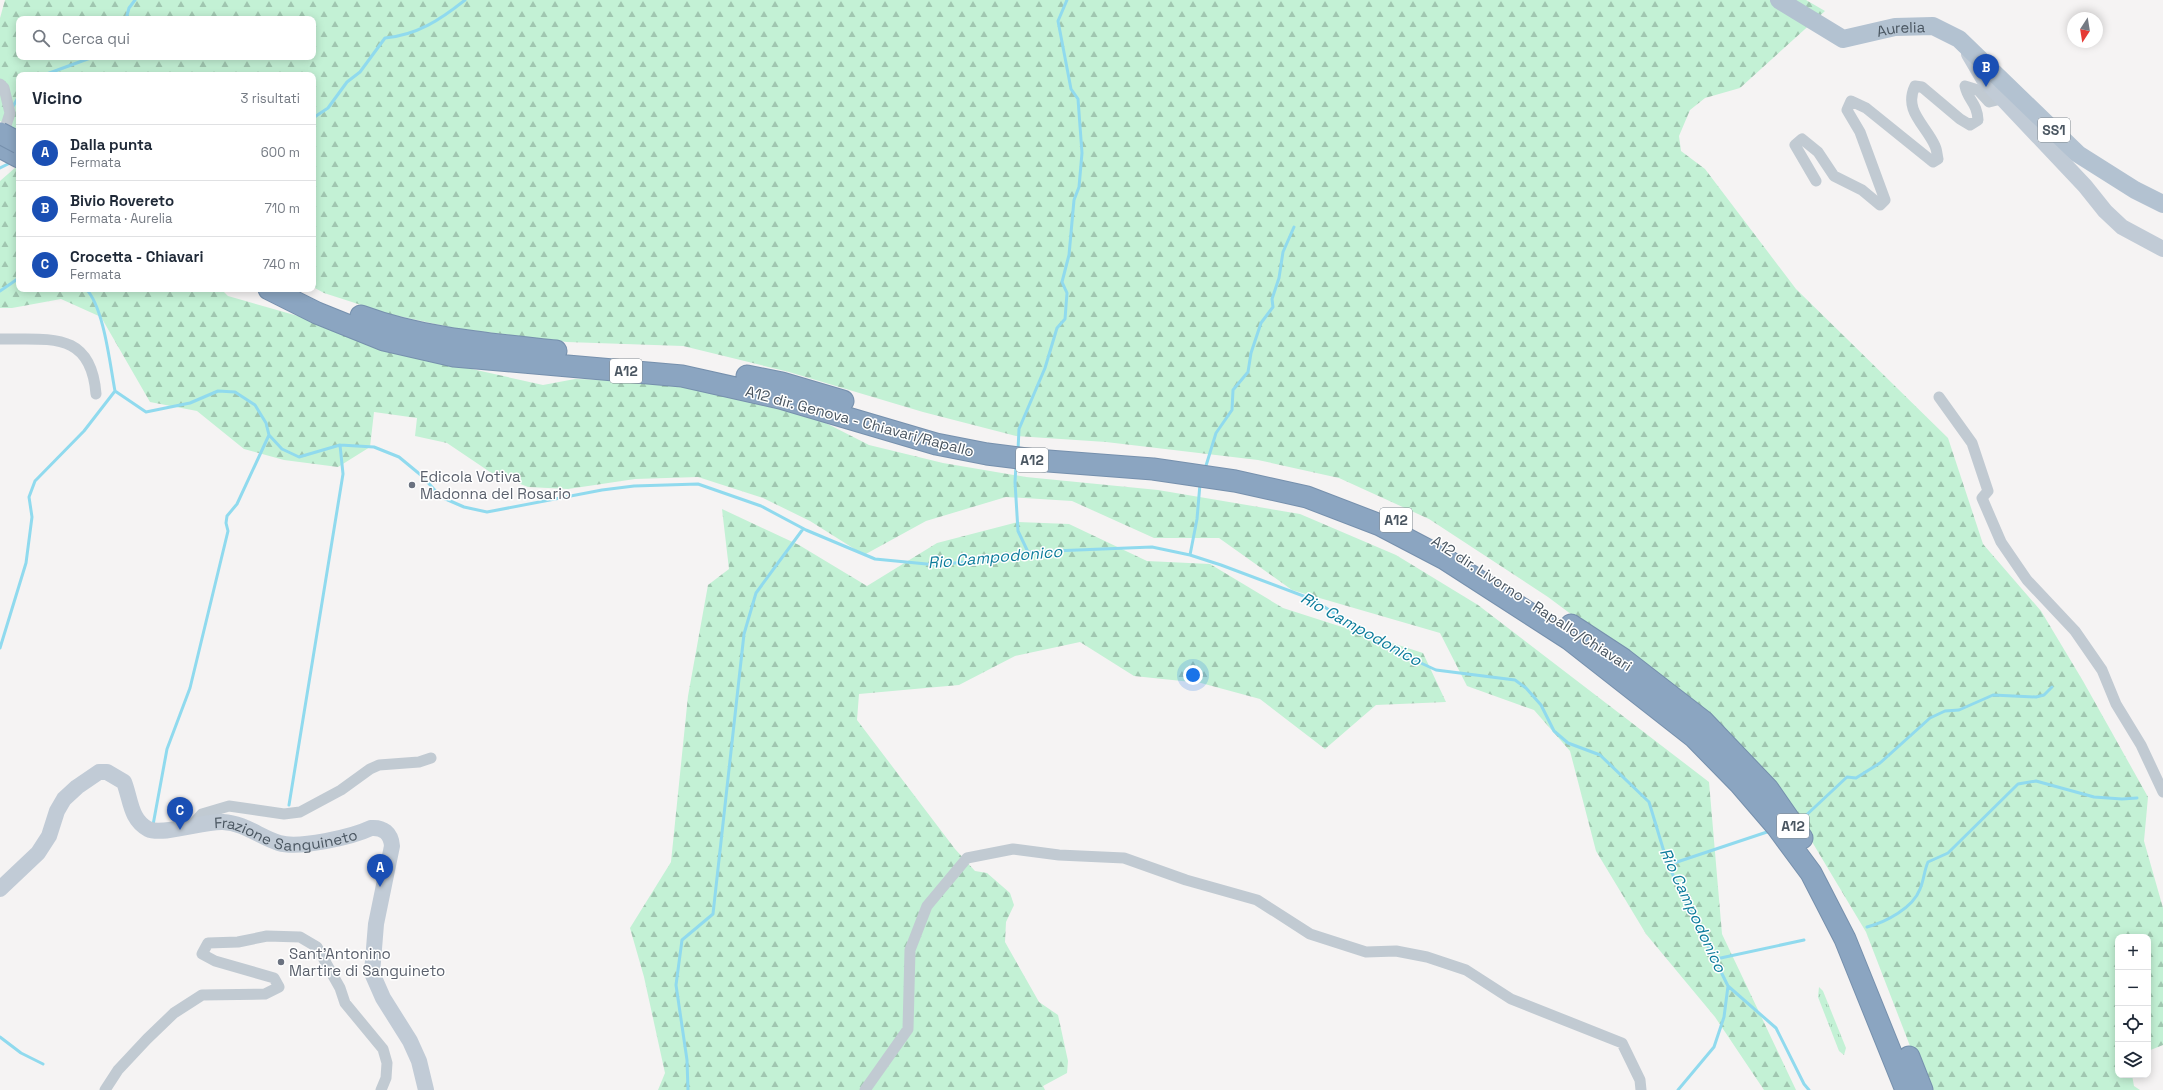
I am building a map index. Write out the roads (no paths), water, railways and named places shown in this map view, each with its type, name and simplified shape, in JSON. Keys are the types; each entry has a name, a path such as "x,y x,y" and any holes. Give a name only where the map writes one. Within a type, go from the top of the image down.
{"highway":[{"path":"0,133 16,141"},
{"path":"0,147 16,155"},
{"name":"A12 dir. Genova - Chiavari/Rapallo","path":"275,292 317,313 384,340 454,356 682,376 780,398 936,444 988,447 1077,457 1154,463 1235,481 1308,491 1474,569"},
{"name":"A12","path":"302,292 320,301 386,325 451,339 566,353 681,362 782,383 941,430 988,447"},
{"name":"A12 dir. Livorno - Rapallo/Chiavari","path":"1474,569 1573,634 1623,659 1703,720 1768,789 1818,861 1858,933 1922,1090"},
{"name":"A12","path":"1573,634 1694,737 1740,784 1777,827 1811,873 1845,939 1906,1090"}],"main road":[{"name":"Aurelia","path":"1780,0 1843,39 1895,27 1933,26 1959,39 2078,154 2135,190 2163,204"}],"street":[{"path":"1959,39 1983,78 2085,186 2105,211 2122,227 2163,249"},
{"path":"0,84 4,88 10,113 0,141"},
{"path":"1816,181 1795,145 1802,138 1818,152 1834,176 1862,190 1880,205 1885,200 1860,132 1847,110 1851,101 1866,108 1933,162 1938,159 1935,146 1915,116 1910,96 1915,86 1922,87 1960,119 1970,125 1978,120 1978,108 1966,93 1965,86 1978,90 1989,102 2002,99"},
{"path":"0,339 60,340 82,352 94,375 96,394"},
{"path":"1939,397 1972,443 1988,491 1982,498 2001,542 2027,580 2075,631 2102,670 2116,704 2141,745 2163,792"},
{"path":"192,825 202,814 229,806 284,814 300,812 341,790 370,769 379,765 419,762 431,758"},
{"name":"Frazione Sanguineto","path":"0,889 38,853 49,836 57,811 64,798 99,772 107,772 124,782 134,817 150,830 161,831 192,825 223,822 243,826 279,843 294,846 302,846 371,828 376,828 386,832 392,846 376,924 372,973 383,998 410,1041 419,1061 426,1090"},
{"path":"865,1090 908,1029 910,950 927,906 967,858 1013,849 1059,854 1124,858 1186,880 1257,900 1310,934 1366,952 1396,951 1427,957 1466,970 1511,999 1622,1043 1640,1080 1641,1090"},
{"path":"105,1090 118,1070 147,1039 174,1013 202,995 265,994 279,987 274,978 215,961 202,954 208,944 238,942 267,936 300,937 317,947 340,988 345,1003 383,1050 387,1063 386,1078 381,1090"}],"waterway":[{"path":"127,16 129,8 135,0"},
{"path":"316,116 328,108 347,82 360,72 385,38 407,34 418,30 437,20 465,0"},
{"path":"1018,450 1019,429 1045,368 1057,328 1065,319 1067,293 1062,282 1069,255 1074,200 1079,187 1082,153 1078,99 1071,89 1058,21 1067,0"},
{"path":"52,72 85,60"},
{"path":"12,108 16,101"},
{"path":"0,168 12,162"},
{"path":"1205,469 1216,433 1232,410 1233,390 1248,372 1251,353 1261,323 1273,307 1272,299 1279,278 1283,252 1294,227"},
{"name":"Rio Campodonico","path":"0,291 16,280"},
{"name":"Rio Campodonico","path":"88,292 92,297 102,322 115,391 146,412 190,403 218,391 235,392 255,405 266,423 269,435 282,449 299,457 340,445 374,447 399,457 422,476 441,497 464,507 487,512 602,490 634,486 698,484 761,506 806,530 875,559 937,565 998,558 1028,552 1152,547 1190,555 1221,565 1314,600 1382,645 1436,670 1515,680 1526,688 1541,705 1554,731 1568,743 1600,755 1649,802 1668,865 1728,986 1776,1028 1804,1084 1809,1090"},
{"path":"0,648 26,563 32,517 29,497 35,481 84,431 115,391"},
{"path":"153,825 167,749 190,688 228,531 226,523 227,516 237,504 269,435"},
{"path":"289,805 343,474 340,445"},
{"path":"1016,465 1015,482 1018,531 1028,552"},
{"path":"1190,555 1197,519 1200,484"},
{"path":"688,1090 687,1060 676,985 682,940 713,914 744,634 756,593 803,529"},
{"path":"1800,821 1847,777 1856,778 1880,763 1930,718 1945,711 1959,710 1993,695 2036,697 2044,695 2052,687"},
{"path":"1867,927 1882,922 1905,908 1920,889 1928,862 1948,853 2018,784 2036,781 2094,797 2122,799 2137,798"},
{"path":"1668,865 1770,831"},
{"path":"1716,959 1804,940"},
{"path":"1678,1090 1714,1047 1724,1017 1728,986"},
{"path":"0,1037 21,1053 43,1064"}],"place":[{"name":"Bivio Rovereto","path":"1986,87"},
{"name":"Edicola Votiva Madonna del Rosario","path":"412,485"},
{"name":"Crocetta - Chiavari","path":"180,830"},
{"name":"Dalla punta","path":"380,887"},
{"name":"Sant'Antonino Martire di Sanguineto","path":"281,962"}]}
